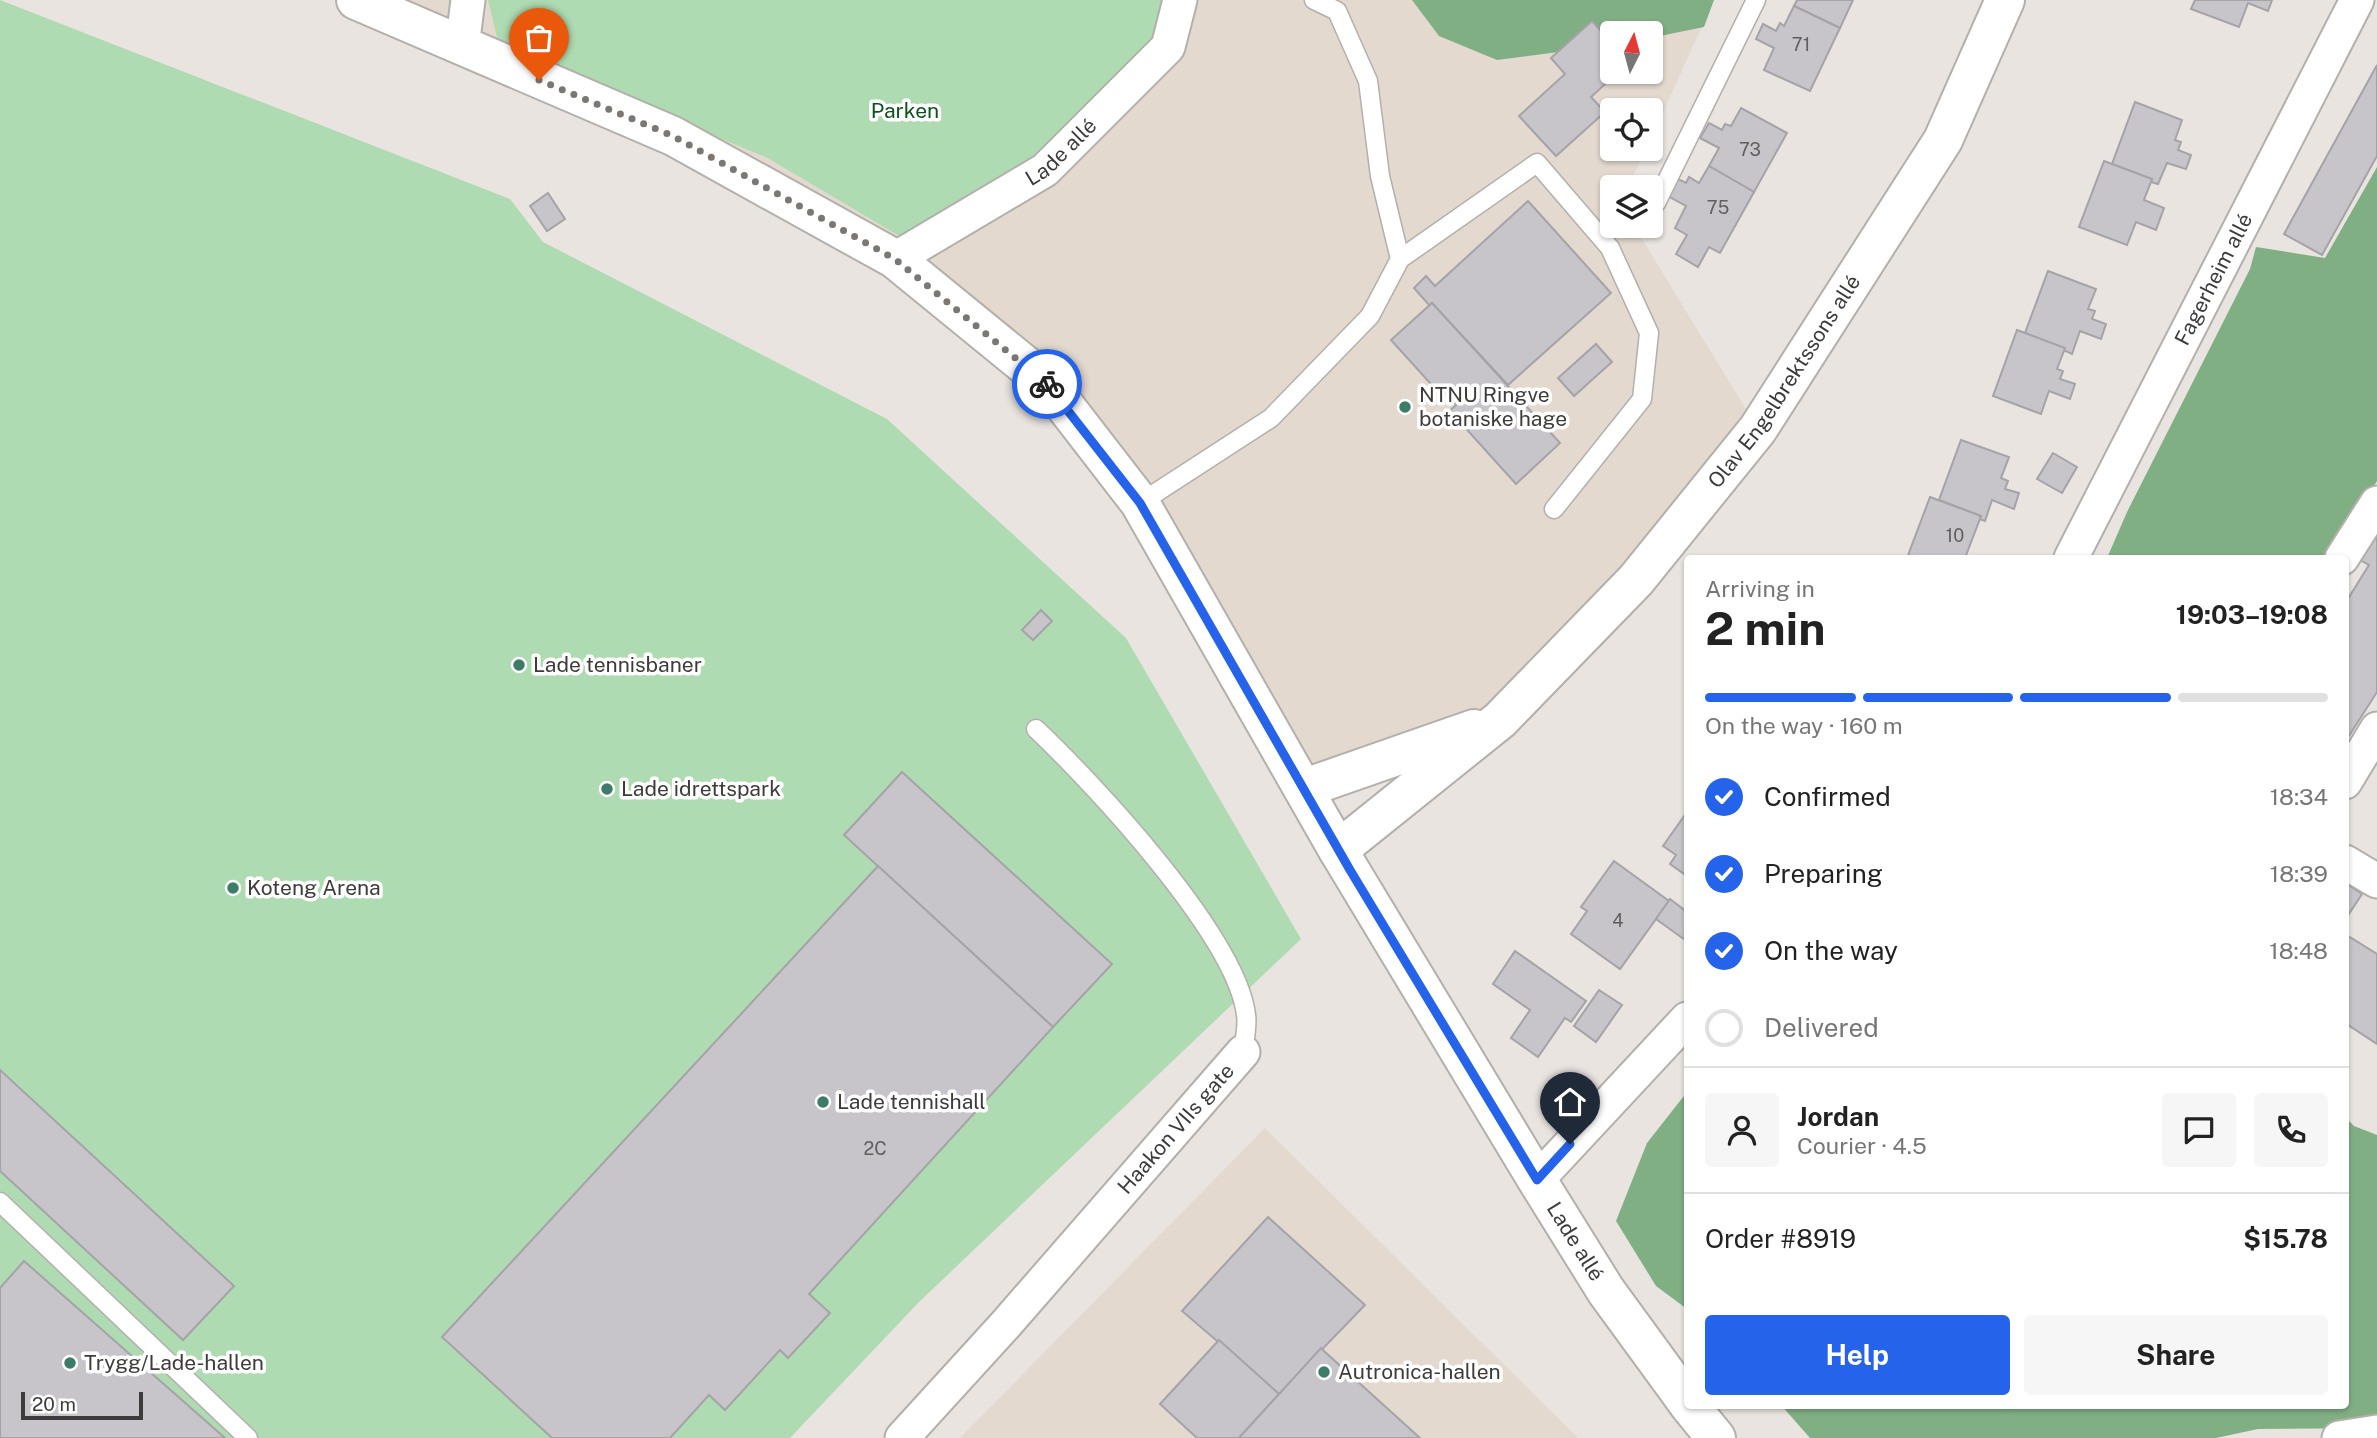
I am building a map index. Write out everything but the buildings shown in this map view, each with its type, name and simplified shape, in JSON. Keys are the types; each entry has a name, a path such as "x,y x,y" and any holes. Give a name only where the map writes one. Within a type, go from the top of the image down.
{"street":[{"name":"Lade allé","path":"356,0 673,136 895,259 1048,384 1140,503 1338,850 1537,1180 1606,1291 1684,1398"},
{"path":"462,47 468,0"},
{"name":"Olav Engelbrektssons allé","path":"1338,850 1500,720 1636,580 1758,429 1943,140 2005,0"},
{"name":"Fagerheim allé","path":"2073,555 2357,0"},
{"name":"Lade allé","path":"895,259 1045,170 1168,47 1182,2"},
{"path":"2344,555 2377,503"},
{"name":"Olav Engelbrektssons allé","path":"1305,788 1500,720"},
{"path":"2349,775 2377,729"},
{"path":"2349,864 2377,881"},
{"path":"1537,1180 1684,1022"},
{"name":"Haakon VIIs gate","path":"902,1438 1006,1324 1243,1052"},
{"name":"Lade allé","path":"1692,1409 1716,1438"},
{"path":"2339,1438 2377,1432"}],"lane":[{"path":"1314,0 1336,5 1368,81 1380,176 1400,259"},
{"path":"1663,189 1756,0"},
{"path":"1140,503 1271,418 1370,316 1400,259 1537,163 1610,248 1649,333 1642,399 1554,509"},
{"name":"Haakon VIIs gate","path":"1036,729 1087,778 1137,838 1212,938 1232,970 1247,1015 1243,1052"},
{"path":"0,1202 248,1438"}],"shaded area":[{"name":"NTNU Ringve botaniske hage","path":"356,0 1714,0 1663,112 1663,98 1600,98 1600,161 1640,161 1634,175 1600,175 1600,238 1641,238 1758,429 1500,720 1305,788 1140,503 895,259"},
{"path":"1265,1128 1578,1438 960,1438"}],"green space":[{"name":"Lade idrettspark","path":"0,0 510,199 543,242 887,419 1126,638 1301,939 919,1302 790,1438 0,1438"},
{"name":"Parken","path":"488,0 1166,0 1157,41 1041,159 906,240 766,157 500,49"},
{"path":"1412,0 1714,0 1704,27 1663,35 1663,21 1600,21 1600,47 1497,60 1439,36"},
{"path":"2377,167 2377,481 2332,555 2108,555 2127,512 2250,269 2256,247 2325,258"},
{"path":"1684,1096 1684,1307 1656,1286 1616,1221 1647,1143"},
{"path":"2349,1121 2354,1126 2377,1135 2377,1428 2258,1429 2216,1438 1810,1438 1785,1409 2349,1409"}],"way so far":[{"path":"539,80 673,136 895,259 1047,384"}],"place":[{"name":"NTNU Ringve botaniske hage","path":"1405,407"},
{"name":"Lade tennisbaner","path":"519,665"},
{"name":"Lade idrettspark","path":"607,789"},
{"name":"Koteng Arena","path":"233,888"},
{"name":"Lade tennishall","path":"823,1102"},
{"name":"Trygg/Lade-hallen","path":"70,1363"},
{"name":"Autronica-hallen","path":"1324,1372"}],"route":[{"path":"1047,384 1140,503 1338,850 1537,1180 1570,1144"}]}
